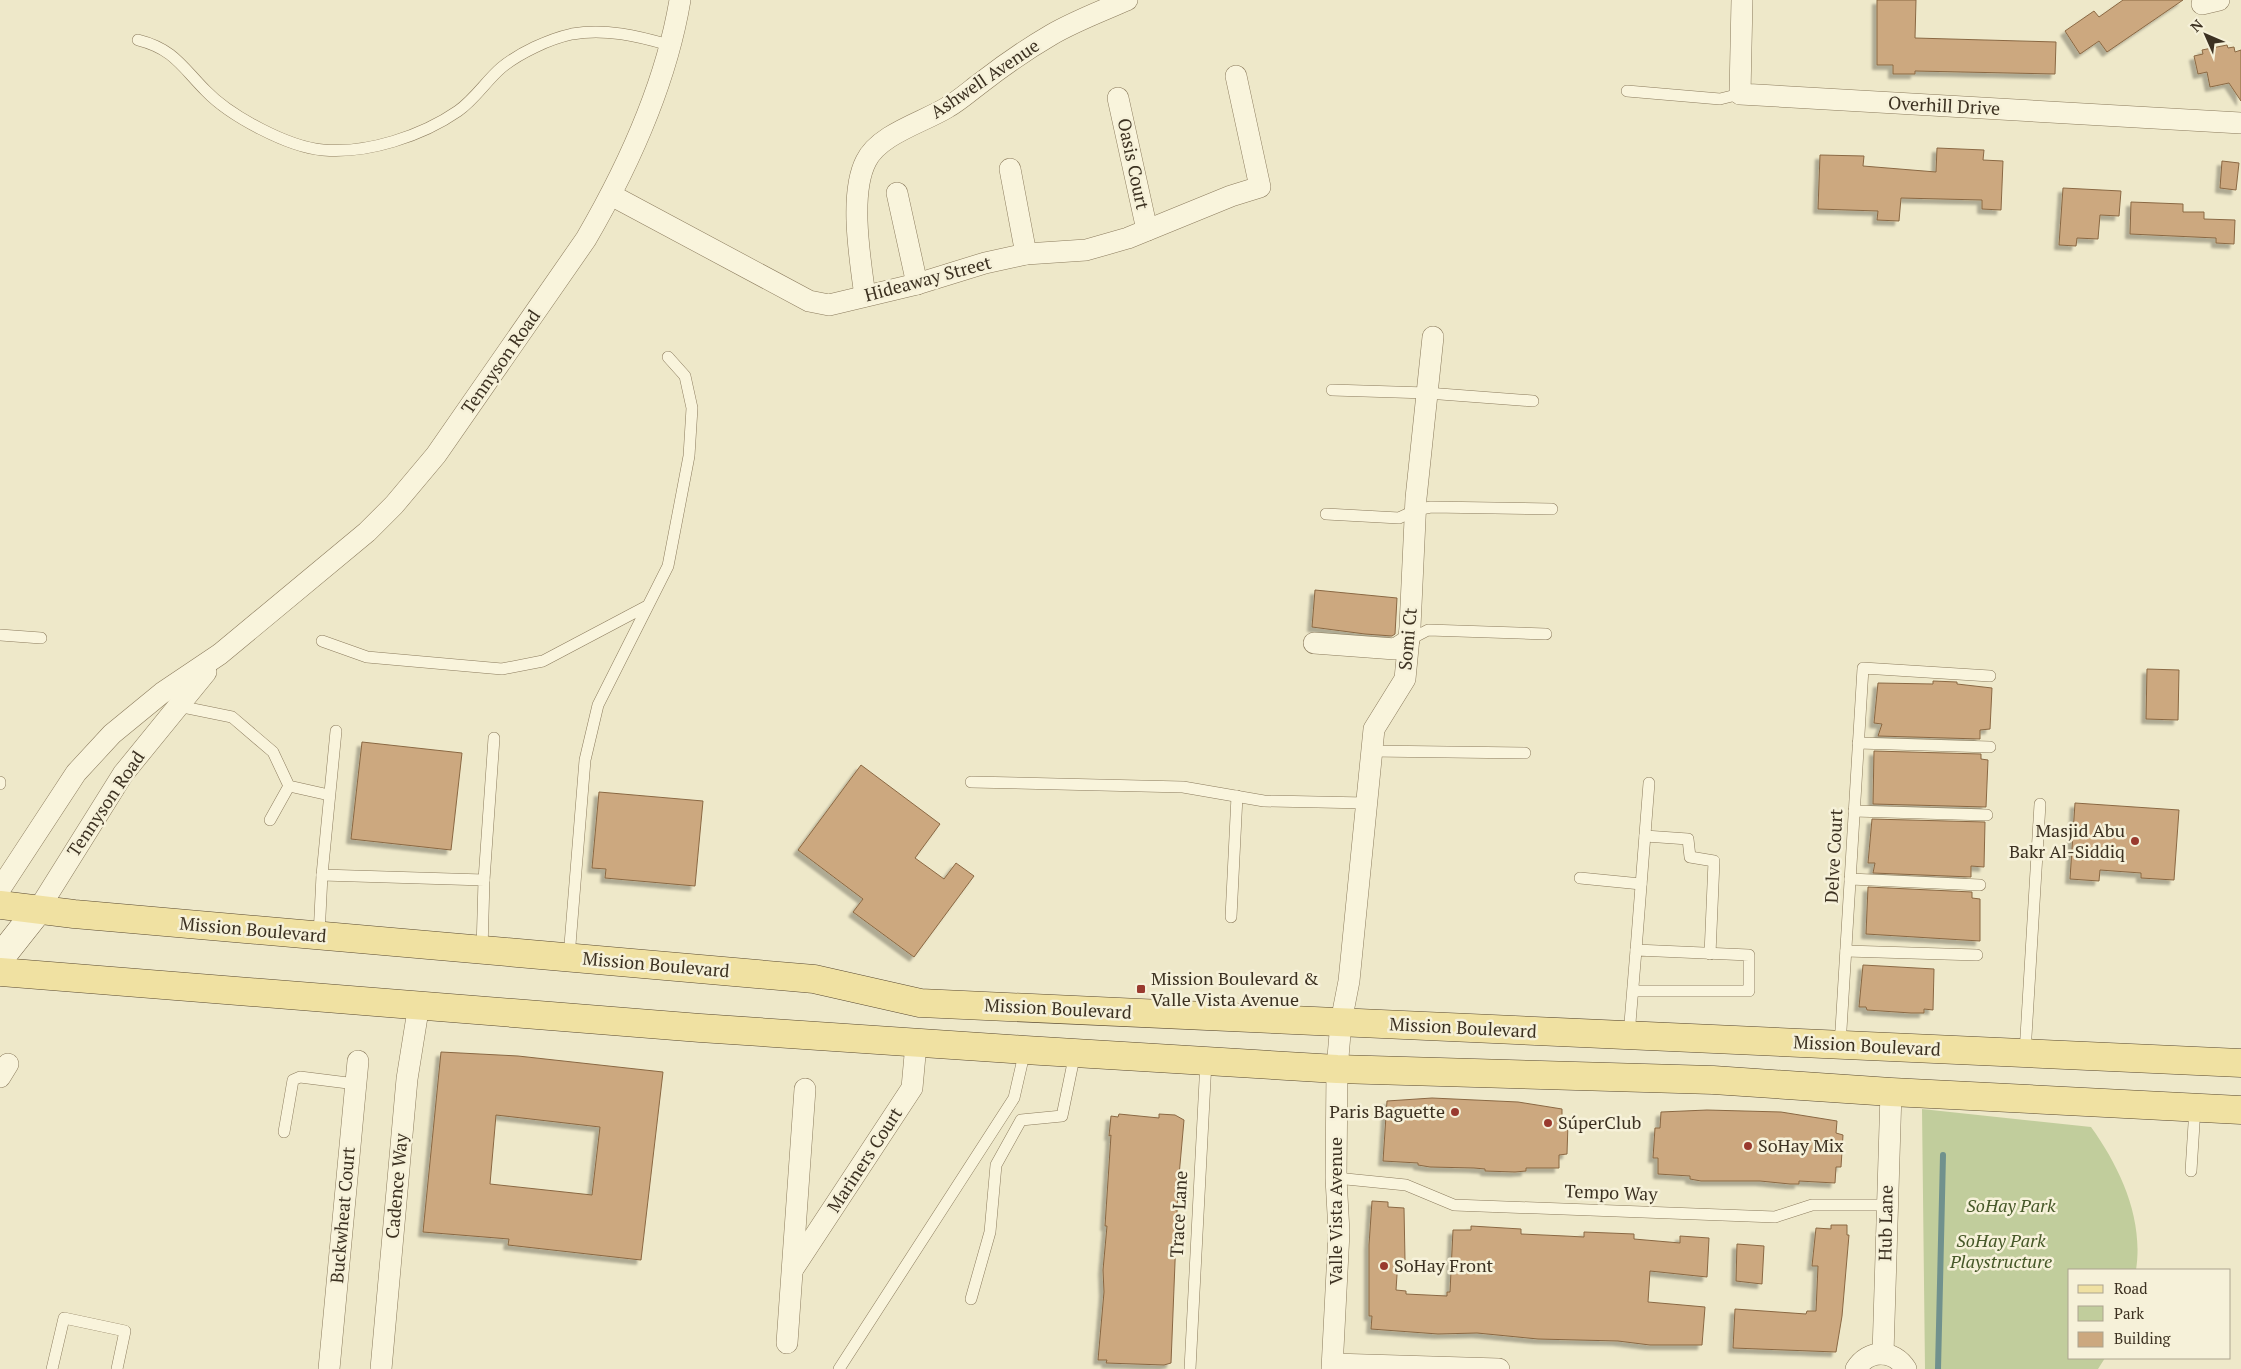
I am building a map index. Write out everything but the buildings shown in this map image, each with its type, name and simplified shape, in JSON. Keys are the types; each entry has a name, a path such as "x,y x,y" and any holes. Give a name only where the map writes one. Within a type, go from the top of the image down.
{"main road":[{"name":"Mission Boulevard","path":"0,905 319,936 814,979 920,1003 2241,1063"},
{"name":"Tennyson Road","path":"0,958 38,910"},
{"path":"0,972 916,1044 1206,1062 1337,1069 1713,1080 1891,1092 2241,1110"}],"street":[{"name":"Tennyson Road","path":"0,889 65,788 88,758 112,734 162,693 220,654 367,532 394,505 436,455 586,239 611,194 660,81 680,0"},
{"name":"Ashwell Avenue","path":"865,296 858,246 858,195 860,174 867,158 877,147 896,134 949,107 998,70 1052,34 1127,0"},
{"path":"1740,94 1742,0"},
{"name":"Hideaway Street","path":"611,194 809,301 828,305 917,284 985,263 1026,254 1054,254 1086,250 1147,230 1231,196 1260,187 1236,76"},
{"name":"Overhill Drive","path":"1740,94 2241,123"},
{"name":"Oasis Court","path":"1118,98 1147,230"},
{"path":"1010,169 1026,254"},
{"path":"898,193 917,284"},
{"name":"Somi Ct","path":"1341,1022 1348,981 1374,729 1404,679 1409,640 1416,510 1433,337"},
{"path":"1314,643 1395,649 1409,640"},
{"name":"Tennyson Road","path":"38,910 122,774 220,654"},
{"name":"Cadence Way","path":"381,1369 407,1079 419,1004"},
{"name":"Valle Vista Avenue","path":"1333,1366 1339,1232 1336,1178 1337,1069 1341,1022"},
{"name":"Mariners Court","path":"793,1269 912,1088 916,1044"},
{"name":"Buckwheat Court","path":"329,1369 358,1062"},
{"name":"Mariners Court","path":"787,1343 806,1089"},
{"name":"Hub Lane","path":"1883,1354 1891,1092"},
{"path":"1856,1369 1868,1357 1883,1354 1898,1360 1906,1369"},
{"path":"1333,1366 1499,1369"}],"lane":[{"path":"138,40 158,45 171,54 206,92 232,111 274,134 305,146 322,150 373,147 424,130 458,110 501,68 562,37 574,34 620,33 669,45"},
{"path":"1627,91 1720,99 1740,94"},
{"path":"569,958 585,760 598,705 668,566 689,456 692,408 685,376 668,357"},
{"path":"1332,390 1427,393 1533,401"},
{"path":"1326,514 1399,518 1416,510 1431,506 1552,509"},
{"path":"322,641 367,657 502,669 544,661 647,606"},
{"path":"1409,640 1428,630 1546,634"},
{"path":"0,635 41,638"},
{"name":"Delve Court","path":"1840,1046 1863,668 1990,676"},
{"path":"178,706 232,717 273,752 289,786"},
{"path":"319,936 322,875 336,731"},
{"path":"482,950 484,880 494,738"},
{"path":"1858,743 1990,746"},
{"path":"1371,751 1525,753"},
{"path":"971,782 1183,787 1264,801 1366,803"},
{"path":"1629,1035 1649,783"},
{"path":"289,786 329,795"},
{"path":"270,820 289,786"},
{"path":"1230,917 1237,796"},
{"path":"2025,1053 2040,804"},
{"path":"1854,811 1987,815"},
{"path":"1645,836 1688,839 1690,856 1714,861 1710,954"},
{"path":"322,875 484,880"},
{"path":"1580,878 1641,884"},
{"path":"1850,879 1980,885"},
{"path":"1633,991 1749,992 1749,955 1636,950"},
{"path":"1846,952 1977,955"},
{"path":"839,1369 1014,1098 1025,1050"},
{"path":"971,1299 990,1232 996,1165 1021,1120 1062,1116 1075,1053"},
{"name":"Trace Lane","path":"1190,1369 1198,1176 1206,1062"},
{"path":"284,1132 293,1080 300,1077 356,1084"},
{"path":"2190,1171 2195,1108"},
{"name":"Tempo Way","path":"1336,1178 1406,1185 1454,1205 1775,1218 1812,1205 1887,1204"},
{"path":"52,1369 64,1318 125,1331 117,1369"}],"green space":[{"name":"SoHay Park","path":"1922,1109 2091,1127 2111,1159 2127,1194 2133,1213 2138,1251 2136,1269 2068,1269 2068,1359 2104,1359 2098,1369 1925,1369"}],"waterway":[{"path":"1938,1369 1943,1155"}],"place":[{"name":"Masjid Abu Bakr Al-Siddiq","path":"2135,841"},
{"name":"Mission Boulevard & Valle Vista Avenue","path":"1141,989"},
{"name":"Paris Baguette","path":"1455,1112"},
{"name":"SúperClub","path":"1548,1123"},
{"name":"SoHay Mix","path":"1748,1146"},
{"name":"SoHay Front","path":"1384,1266"}],"park label":[{"name":"SoHay Park Playstructure","path":"2001,1251"}]}
